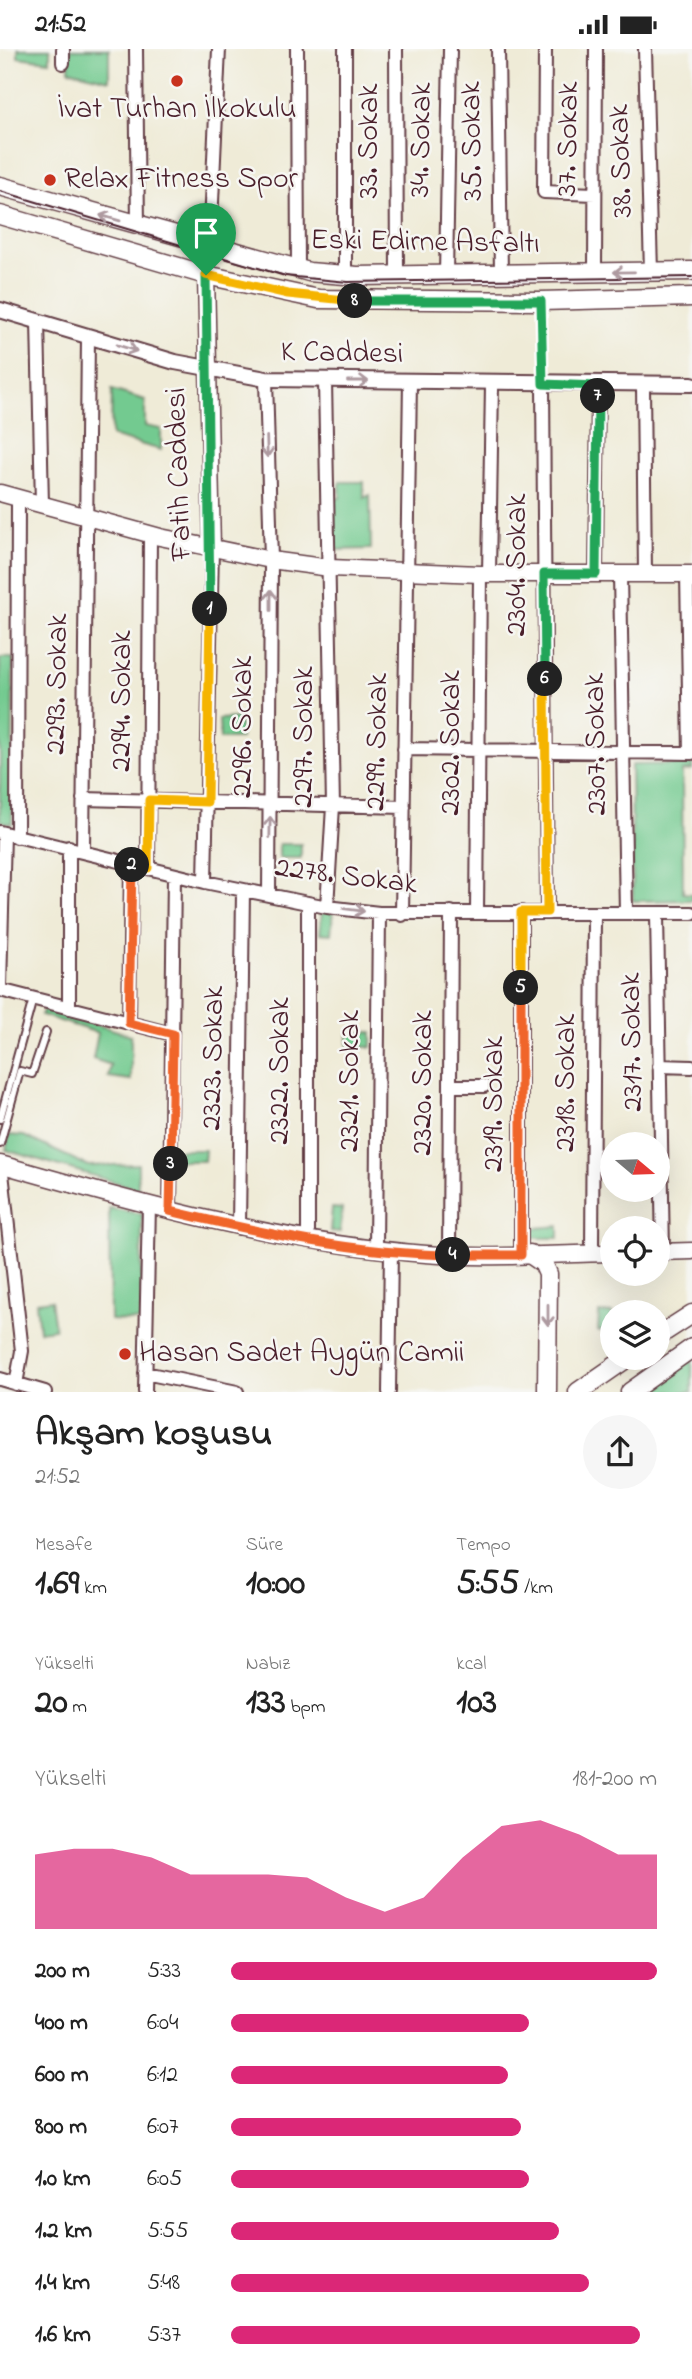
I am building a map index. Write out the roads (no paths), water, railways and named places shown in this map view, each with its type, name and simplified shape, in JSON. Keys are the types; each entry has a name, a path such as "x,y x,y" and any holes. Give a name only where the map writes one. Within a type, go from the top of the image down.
{"main road":[{"name":"Eski Edirne Asfaltı","path":"0,186 298,270 345,275 692,271"},
{"name":"Eski Edirne Asfaltı","path":"0,215 206,275 318,299 541,301 692,297"},
{"name":"Fatih Caddesi","path":"206,275 212,548"},
{"path":"0,493 150,534 271,560 330,568 484,574 690,574"},
{"path":"1,1164 149,1206 307,1240 449,1255 600,1253"},
{"path":"670,1252 692,1251"},
{"path":"526,1254 543,1263 548,1274 547,1392"},
{"path":"670,1328 692,1314"},
{"path":"630,1392 692,1348"},
{"path":"578,1392 609,1370"}],"street":[{"path":"63,49 63,63"},
{"path":"136,49 138,226"},
{"path":"210,246 219,49"},
{"path":"297,49 298,270"},
{"path":"345,49 345,275"},
{"name":"33. Sokak","path":"396,49 397,275"},
{"name":"34. Sokak","path":"446,275 450,49"},
{"name":"35. Sokak","path":"498,49 501,274"},
{"path":"545,49 544,193 595,194"},
{"name":"37. Sokak","path":"595,272 596,49"},
{"name":"38. Sokak","path":"645,49 651,272"},
{"name":"K Caddesi","path":"0,310 206,368 266,379 598,386 692,384"},
{"path":"38,321 42,505"},
{"name":"2293. Sokak","path":"82,851 88,336"},
{"name":"2296. Sokak","path":"266,379 271,560 269,895"},
{"name":"2297. Sokak","path":"325,381 333,806 327,907"},
{"name":"2299. Sokak","path":"402,915 410,381"},
{"name":"2302. Sokak","path":"477,912 478,749 492,384"},
{"name":"2304. Sokak","path":"543,384 547,912"},
{"path":"643,385 645,575"},
{"path":"596,574 598,386"},
{"path":"18,498 0,988 33,999 173,1034"},
{"name":"2294. Sokak","path":"148,868 150,534"},
{"name":"Fatih Caddesi","path":"205,882 212,548"},
{"name":"2307. Sokak","path":"620,574 626,913"},
{"path":"404,749 691,753 690,574"},
{"path":"83,799 404,807"},
{"name":"2278. Sokak","path":"7,834 205,882 327,907 379,913 692,913"},
{"path":"69,847 69,1008"},
{"path":"129,1023 131,864"},
{"path":"170,1211 174,875"},
{"name":"2323. Sokak","path":"239,1227 243,890"},
{"name":"2322. Sokak","path":"307,1240 308,903"},
{"name":"2320. Sokak","path":"449,1255 452,912"},
{"name":"2319. Sokak","path":"521,912 526,1254"},
{"name":"2321. Sokak","path":"379,913 389,1392"},
{"name":"2318. Sokak","path":"592,1253 594,913"},
{"name":"2317. Sokak","path":"657,915 661,1216"},
{"path":"659,1066 692,1067"},
{"path":"450,1086 484,1086"},
{"path":"1,1164 22,1351 16,1384"},
{"path":"145,1392 152,1292 149,1206"},
{"path":"145,1373 237,1392"},
{"path":"0,1379 45,1392"}],"lane":[{"name":"2304. Sokak","path":"541,301 543,384"},
{"path":"0,1119 33,999"},
{"path":"0,1144 20,1071 32,1075 46,1032"}],"tram line":[{"path":"0,191 285,276 348,282 692,277"}],"place":[{"name":"İvat Turhan İlkokulu","path":"177,81"},
{"name":"Relax Fitness Spor","path":"50,180"},
{"name":"Hasan Sadet Aygün Camii","path":"125,1354"}]}
